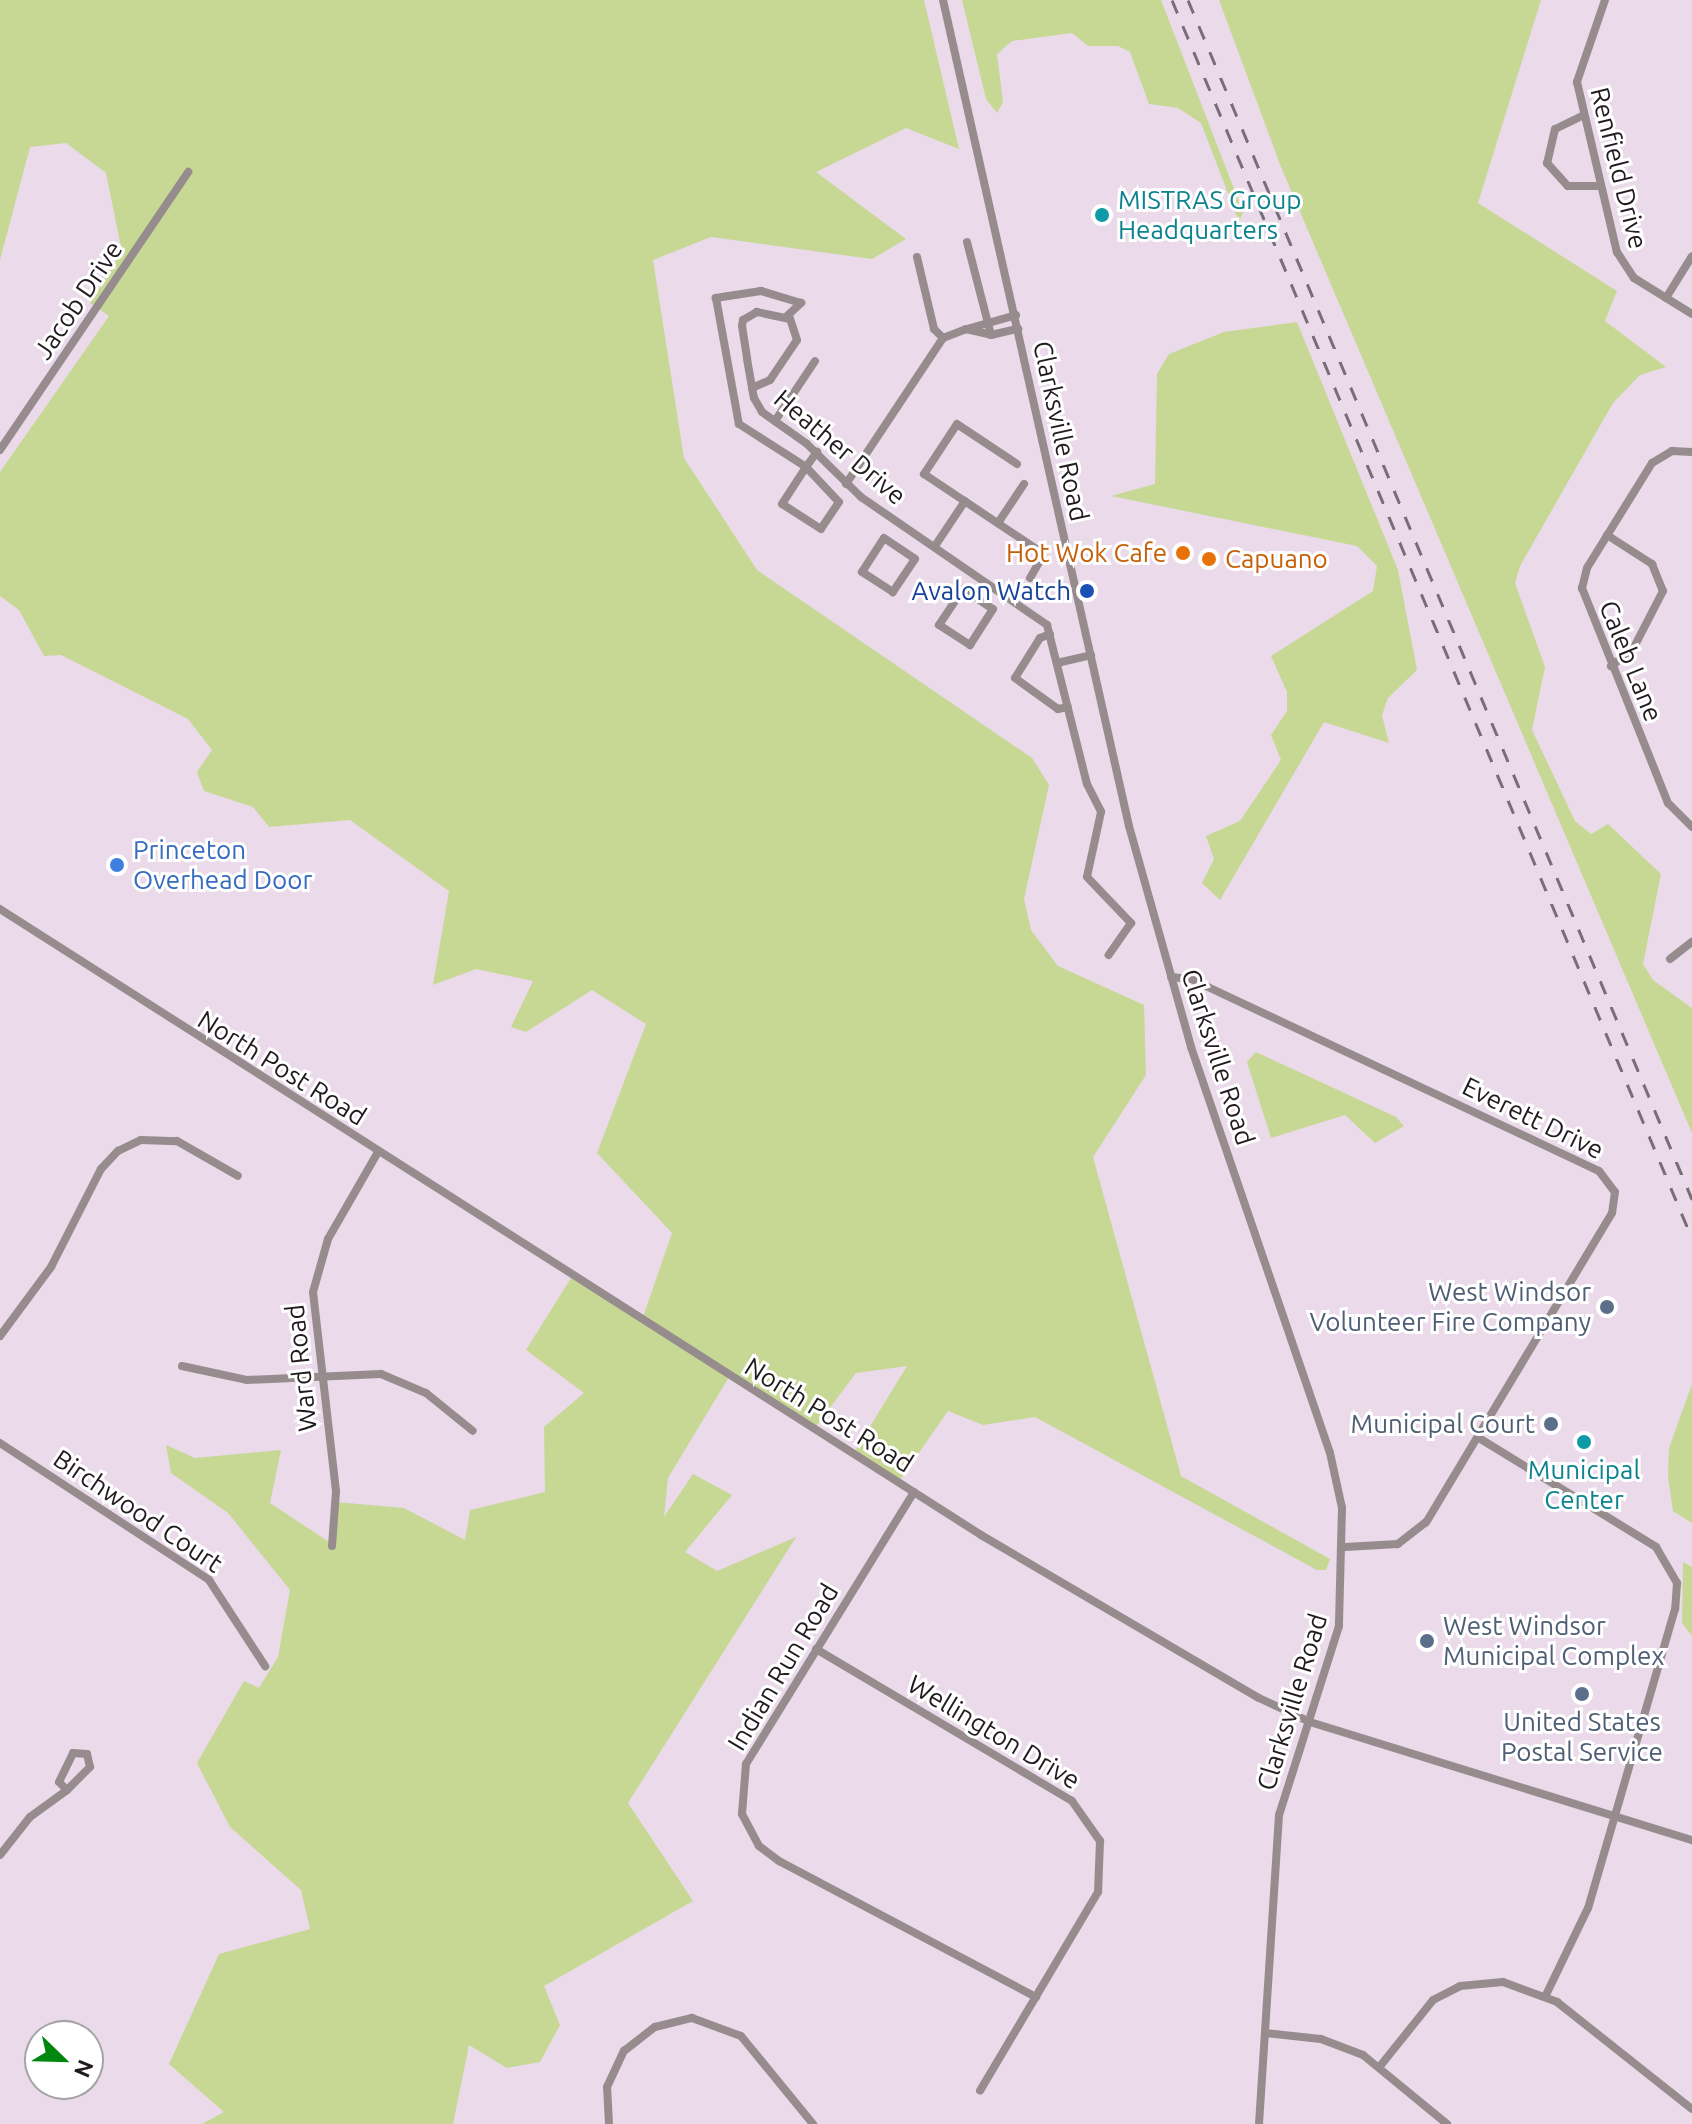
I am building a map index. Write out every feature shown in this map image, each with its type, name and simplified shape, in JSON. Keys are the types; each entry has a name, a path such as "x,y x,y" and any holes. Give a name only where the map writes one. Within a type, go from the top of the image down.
{"street":[{"name":"Clarksville Road","path":"943,0 1091,655 1171,977 1330,1453 1345,1547 1339,1626 1279,1815 1259,2124"},
{"name":"Renfield Drive","path":"1605,0 1577,72 1584,115 1621,262 1666,298 1692,314"},
{"path":"1584,115 1552,132 1547,163 1568,186 1601,186"},
{"name":"Jacob Drive","path":"0,450 188,172"},
{"path":"967,242 991,335"},
{"path":"1666,298 1692,256"},
{"path":"917,257 934,329 943,338"},
{"path":"786,317 801,303 761,291 716,298 739,424 806,467 839,502 821,529 782,504 806,467 817,452"},
{"path":"846,484 943,338 987,321 1016,315"},
{"name":"Heather Drive","path":"752,388 770,380 797,340 795,324 786,317 747,316 747,359 752,388 757,406 817,452 846,484 1037,613 1050,634 1087,784 1101,812 1087,877 1131,923 1109,955"},
{"path":"966,329 991,335 1018,329"},
{"path":"728,363 747,359"},
{"path":"775,421 815,361"},
{"path":"1017,464 957,424 924,474 1038,550 1041,559 1030,578"},
{"name":"Caleb Lane","path":"1692,452 1672,451 1654,461 1607,535 1582,588 1668,805 1692,827"},
{"path":"998,523 1024,484"},
{"path":"935,546 965,501"},
{"path":"884,538 915,559 893,592 862,572 884,538 897,521"},
{"path":"1607,535 1652,564 1663,591 1633,649 1611,666"},
{"path":"963,589 993,609 970,645 939,625 963,589 976,573"},
{"path":"1050,634 1040,638 1015,678 1058,709 1068,707"},
{"path":"1057,663 1091,655"},
{"name":"North Post Road","path":"0,909 914,1492 1158,1640 1310,1722 1614,1820 1692,1840"},
{"path":"1670,959 1692,942"},
{"name":"Everett Drive","path":"1171,977 1231,997 1610,1179 1616,1197 1612,1213 1479,1438 1415,1535 1391,1545 1345,1547"},
{"path":"0,1336 51,1267 101,1169 118,1151 141,1140 177,1141 238,1176"},
{"name":"Ward Road","path":"332,1546 336,1491 312,1312 316,1273 378,1152"},
{"path":"182,1366 247,1380 320,1375 396,1378 473,1431"},
{"path":"1479,1438 1656,1547 1674,1572 1675,1609 1614,1820 1578,1933 1546,1995"},
{"name":"Birchwood Court","path":"0,1443 209,1580 265,1666"},
{"name":"Indian Run Road","path":"914,1492 742,1775 740,1800 751,1834 769,1855 885,1922 1036,1997"},
{"name":"Wellington Drive","path":"816,1649 1072,1801 1090,1819 1103,1854 1102,1879 980,2091"},
{"path":"0,1855 30,1817 67,1790 88,1773 87,1754 65,1759 59,1782 67,1790"},
{"path":"1381,2065 1420,2011 1447,1992 1489,1981 1546,1995 1692,2109"},
{"path":"609,2124 607,2087 624,2051 655,2027 692,2018 741,2036 813,2124"},
{"path":"1265,2033 1321,2039 1381,2065 1447,2124"}],"green space":[{"path":"0,0 924,0 959,149 906,128 816,172 906,239 872,259 711,237 653,260 684,458 757,570 1032,758 1049,785 1024,899 1031,930 1058,966 1144,1005 1146,1075 1093,1157 1181,1476 1330,1559 1326,1570 1317,1570 1035,1417 983,1425 948,1411 897,1484 852,1456 907,1366 856,1373 814,1429 729,1377 668,1478 664,1517 693,1474 732,1495 685,1552 717,1571 796,1537 628,1803 693,1901 544,1986 560,2025 540,2062 507,2068 469,2045 453,2124 202,2124 224,2112 169,2064 219,1954 310,1929 301,1890 230,1827 197,1763 244,1681 259,1688 278,1657 290,1590 228,1513 171,1473 166,1445 195,1458 281,1450 270,1503 329,1542 336,1502 404,1508 465,1540 470,1510 545,1492 544,1427 584,1393 526,1350 571,1278 642,1320 672,1233 597,1153 646,1024 592,990 526,1032 511,1027 533,981 476,969 433,985 449,891 350,820 269,827 253,807 204,791 197,772 212,750 188,719 61,655 44,656 19,610 0,596 0,472 109,316 90,303 122,252 106,173 66,143 30,147 0,260"},
{"path":"962,0 1161,0 1243,212 1239,222 1201,123 1178,108 1149,104 1130,52 1118,46 1088,46 1072,33 1012,41 997,54 1003,102 997,113 986,99"},
{"path":"1219,0 1541,0 1478,203 1617,291 1605,321 1666,367 1640,375 1613,403 1520,566 1515,583 1545,667 1532,730 1575,821 1591,834 1608,824 1661,874 1643,964 1653,980 1692,1008 1692,1133 1281,167"},
{"path":"1297,322 1398,570 1417,670 1388,698 1382,715 1389,743 1324,722 1220,900 1202,883 1214,859 1206,836 1240,821 1281,760 1271,735 1287,711 1287,692 1271,656 1373,591 1377,566 1357,546 1111,496 1155,484 1157,374 1169,354 1224,332"},
{"path":"1256,1052 1396,1117 1404,1126 1375,1143 1345,1115 1271,1138 1247,1062"},
{"path":"1692,1384 1692,1523 1673,1511 1668,1477 1669,1448"},
{"path":"1683,1562 1692,1567 1692,1636 1682,1623"}],"railway":[{"path":"1172,0 1692,1238"},
{"path":"1188,0 1692,1199"}],"place":[{"name":"MISTRAS Group Headquarters","path":"1102,215"},
{"name":"Hot Wok Cafe","path":"1183,553"},
{"name":"Capuano","path":"1209,559"},
{"name":"Avalon Watch","path":"1087,591"},
{"name":"Princeton Overhead Door","path":"117,865"},
{"name":"West Windsor Volunteer Fire Company","path":"1607,1307"},
{"name":"Municipal Court","path":"1551,1424"},
{"name":"Municipal Center","path":"1584,1442"},
{"name":"West Windsor Municipal Complex","path":"1427,1641"},
{"name":"United States Postal Service","path":"1582,1694"}]}
